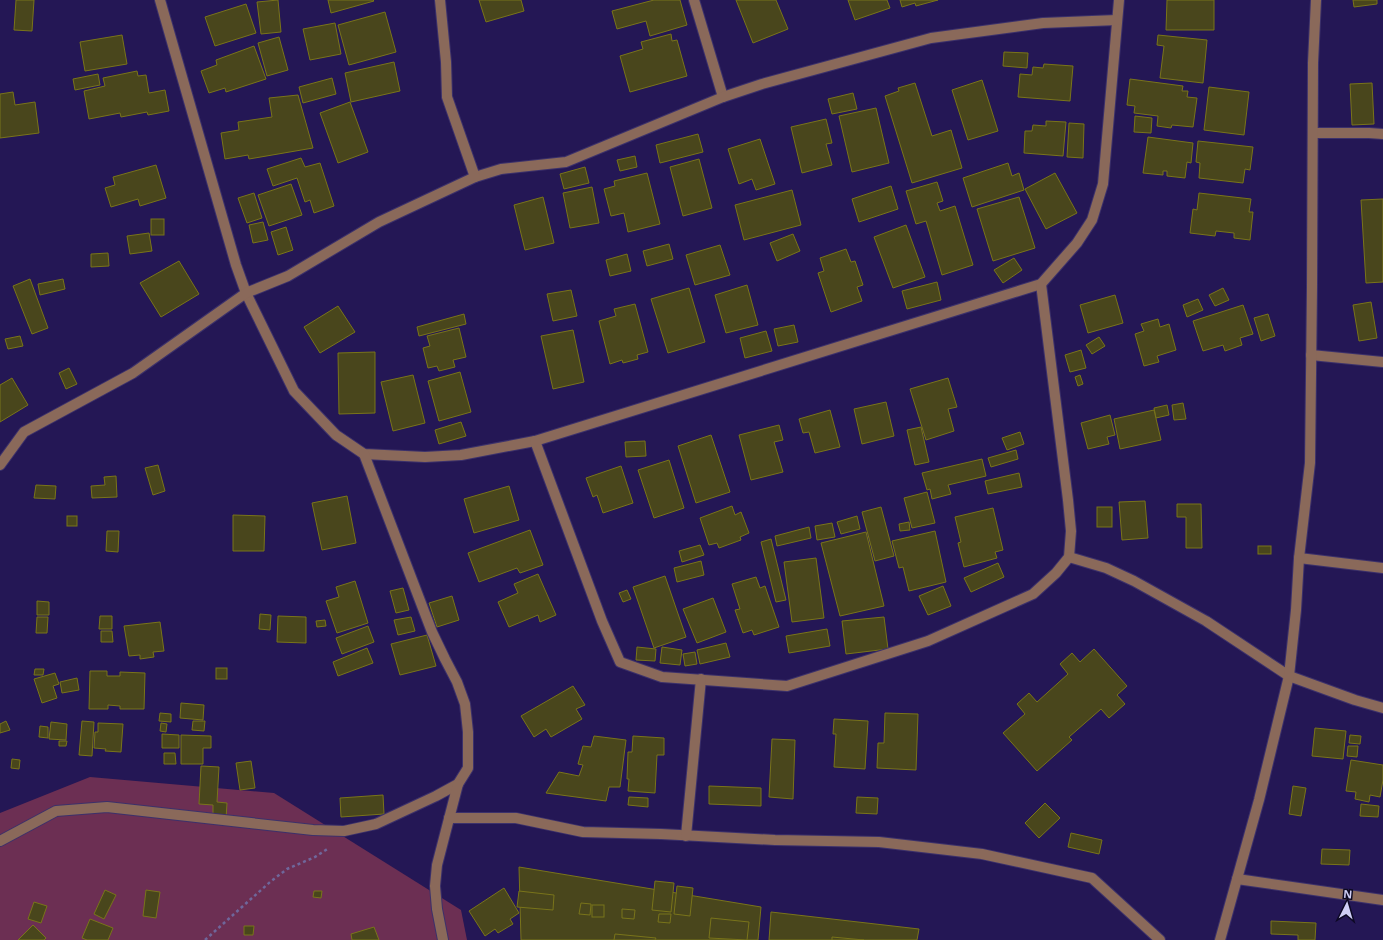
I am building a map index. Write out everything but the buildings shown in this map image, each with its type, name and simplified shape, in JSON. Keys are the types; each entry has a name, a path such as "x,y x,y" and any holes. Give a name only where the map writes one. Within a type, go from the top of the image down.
{"street":[{"path":"160,0 234,258 246,293 294,391 336,435 364,454 425,457 461,455 535,442 1041,284 1077,243 1092,220 1103,184 1119,0"},
{"path":"440,0 448,97 475,177"},
{"path":"694,0 723,97"},
{"path":"1220,940 1259,800 1289,676 1296,610 1299,558 1310,463 1313,63 1316,0"},
{"path":"0,464 24,432 132,372 246,293 288,276 379,222 475,177 501,169 566,162 723,97 762,84 931,38 1043,23 1117,20"},
{"path":"1313,133 1383,134"},
{"path":"535,442 602,621 620,662 662,677 787,686 928,641 1033,594 1056,573 1069,557 1071,531 1068,500 1041,284"},
{"path":"1311,355 1383,362"},
{"path":"364,454 432,632 444,659 457,682 464,704 468,732 468,768 458,784 437,865 435,886 437,910 443,940"},
{"path":"1069,557 1106,568 1134,581 1206,621 1289,676 1355,700 1383,708"},
{"path":"1299,558 1383,568"},
{"path":"686,836 701,680"},
{"path":"0,841 56,811 107,807 313,830 344,831 376,824 458,784"},
{"path":"449,818 516,818 583,832 661,834 775,840 879,842 982,854 1092,878 1160,940"},
{"path":"1237,879 1383,900"}],"path":[{"path":"205,940 270,882 287,869 315,857 338,842 353,829"}],"shaded area":[{"path":"90,777 274,793 461,910 467,940 0,940 0,813"}]}
